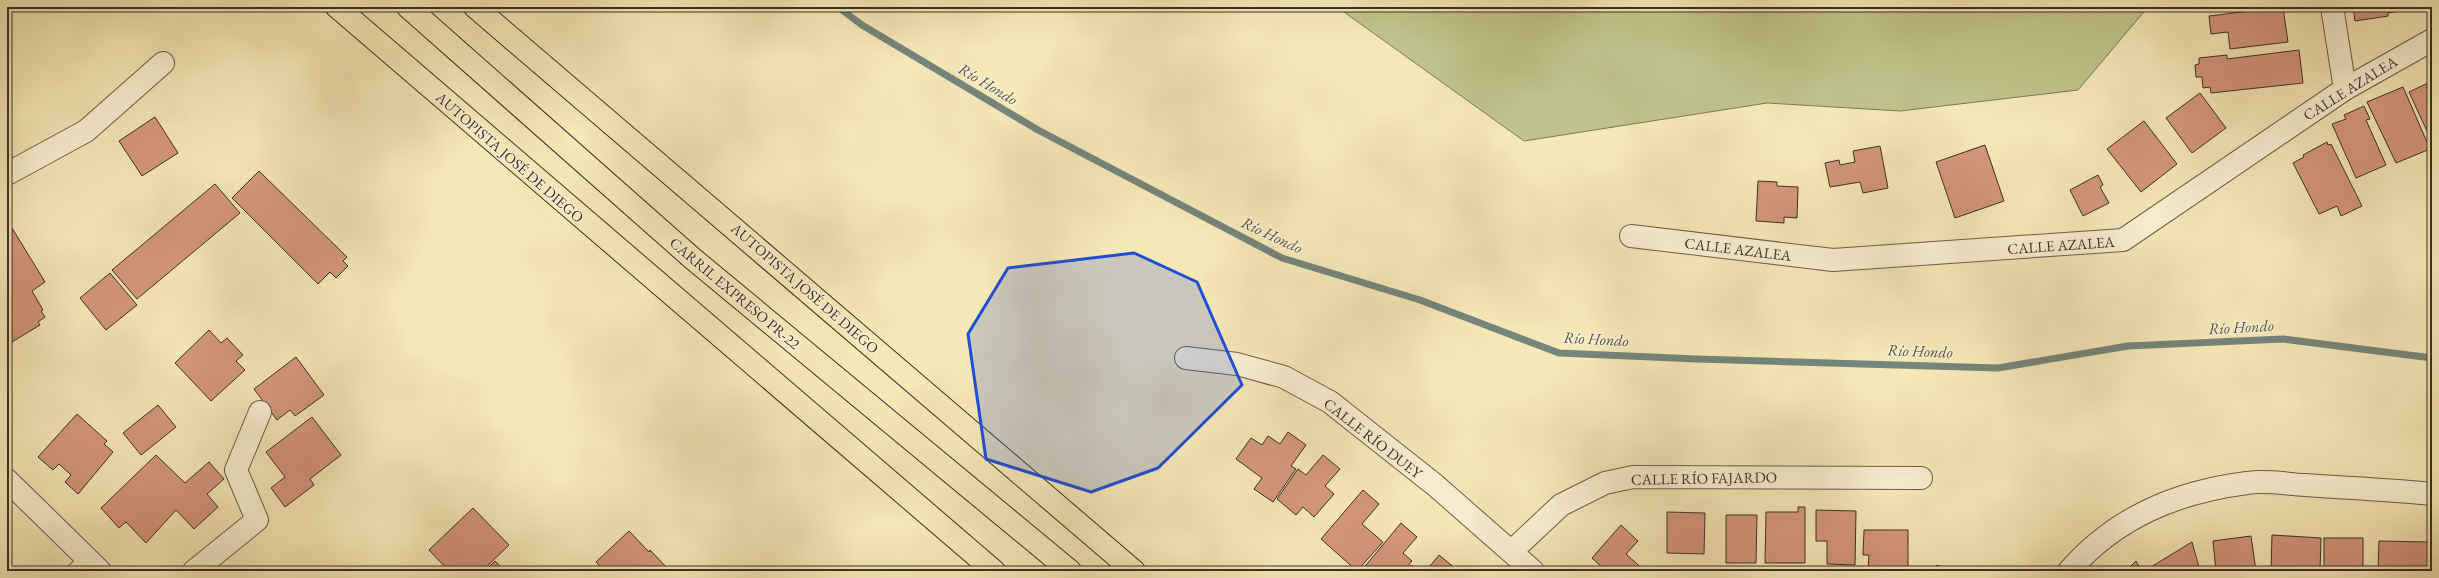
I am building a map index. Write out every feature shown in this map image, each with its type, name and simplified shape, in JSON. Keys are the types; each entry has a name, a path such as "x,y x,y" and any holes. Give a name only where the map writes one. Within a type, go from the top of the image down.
{"highway":[{"name":"AUTOPISTA JOSÉ DE DIEGO","path":"337,7 994,571"},
{"name":"CARRIL EXPRESO PR-22","path":"408,7 698,262 1070,571"},
{"name":"AUTOPISTA JOSÉ DE DIEGO","path":"474,7 1134,571"}],"street":[{"path":"2332,7 2345,89"},
{"name":"CALLE AZALEA","path":"1632,236 1833,260 2123,240 2345,89 2432,40"},
{"path":"7,174 86,131 163,64"},
{"name":"CALLE RÍO DUEY","path":"1186,358 1238,364 1284,377 1330,402 1434,485 1512,551 1533,571"},
{"path":"194,571 258,520 236,470 260,412"},
{"name":"CALLE RÍO FAJARDO","path":"1512,551 1561,505 1605,483 1633,476 1921,478"},
{"path":"7,480 87,567"},
{"path":"2069,571 2085,553 2116,528 2153,508 2198,492 2248,482 2432,494"}],"highlighted area":[{"path":"1134,253 1197,282 1242,385 1158,468 1091,492 986,459 968,334 1008,268"}],"green space":[{"path":"1337,7 2148,7 2078,90 1900,111 1767,103 1524,141"}],"building":[{"path":"2283,7 2288,42 2230,49 2228,32 2211,34 2209,16"},
{"path":"2353,7 2421,7 2388,13 2388,16 2355,21"},
{"path":"2299,50 2303,83 2211,93 2210,87 2203,88 2202,77 2196,77 2195,65 2199,64 2199,58 2227,55 2227,59"},
{"path":"2432,81 2432,142 2409,92"},
{"path":"2403,87 2430,149 2396,163 2367,102"},
{"path":"2200,93 2226,128 2192,153 2166,118"},
{"path":"2364,106 2370,119 2366,120 2386,165 2356,178 2332,124 2346,119 2344,115"},
{"path":"155,117 178,153 142,176 119,141"},
{"path":"2144,121 2177,164 2141,192 2107,149"},
{"path":"2327,142 2328,145 2331,144 2362,206 2341,216 2337,206 2319,214 2293,163 2304,157 2303,155"},
{"path":"1985,145 2004,201 1955,218 1936,162"},
{"path":"1880,146 1888,188 1863,193 1860,182 1830,187 1825,163 1839,160 1840,165 1855,162 1853,151"},
{"path":"259,171 347,257 343,261 348,266 336,278 330,272 318,284 232,198"},
{"path":"2098,175 2103,185 2100,187 2109,203 2083,216 2070,190"},
{"path":"1758,181 1777,182 1777,186 1798,187 1797,218 1784,217 1784,223 1756,221"},
{"path":"215,184 240,213 137,299 112,270"},
{"path":"12,228 45,282 32,291 43,310 41,311 45,317 38,322 40,325 7,345 7,231"},
{"path":"110,273 137,305 106,330 80,298"},
{"path":"209,330 221,343 227,338 243,355 236,361 245,370 211,401 175,363"},
{"path":"296,357 324,395 295,416 290,410 277,420 254,389"},
{"path":"158,405 176,427 141,455 123,433"},
{"path":"77,414 107,441 104,444 113,452 78,494 65,482 71,475 59,464 53,470 38,457"},
{"path":"312,417 341,455 310,479 314,485 285,507 271,488 285,477 266,452"},
{"path":"1288,432 1306,445 1291,466 1296,469 1273,502 1254,489 1262,478 1236,459 1251,438 1262,445 1268,436 1280,444"},
{"path":"156,455 185,483 209,462 224,479 207,494 218,507 194,529 176,510 146,543 126,522 119,528 101,508"},
{"path":"1323,455 1340,469 1325,486 1334,494 1314,517 1303,507 1296,515 1277,499 1298,469 1306,475"},
{"path":"1363,490 1379,504 1362,524 1383,542 1357,571 1321,539"},
{"path":"1798,507 1805,507 1805,563 1765,563 1766,512 1798,512"},
{"path":"473,508 509,545 482,571 449,571 429,550"},
{"path":"1816,510 1856,511 1855,565 1827,564 1827,541 1816,541"},
{"path":"1667,512 1705,513 1704,554 1667,553"},
{"path":"1726,515 1757,515 1756,563 1726,563"},
{"path":"1401,523 1417,537 1403,553 1412,561 1403,571 1361,571"},
{"path":"1621,525 1638,541 1626,554 1645,571 1606,571 1592,558"},
{"path":"1864,530 1908,530 1908,571 1868,571 1869,555 1863,555"},
{"path":"629,531 670,571 605,571 596,562"},
{"path":"2272,535 2321,538 2320,571 2271,571"},
{"path":"2251,536 2256,571 2216,571 2213,541"},
{"path":"2324,538 2363,538 2363,571 2324,571"},
{"path":"2379,541 2428,542 2428,571 2378,571"},
{"path":"2192,542 2200,571 2146,571 2146,570"},
{"path":"1439,555 1456,569 1454,571 1426,571"},
{"path":"495,561 505,571 485,571"},
{"path":"2136,561 2141,571 2126,571"},
{"path":"1411,565 1418,571 1406,571"},
{"path":"1937,565 1950,571 1934,571"}],"waterway":[{"name":"Río Hondo","path":"838,7 862,25 1038,130 1282,258 1420,300 1559,353 1697,359 1998,368 2128,346 2283,339 2432,358"}]}
